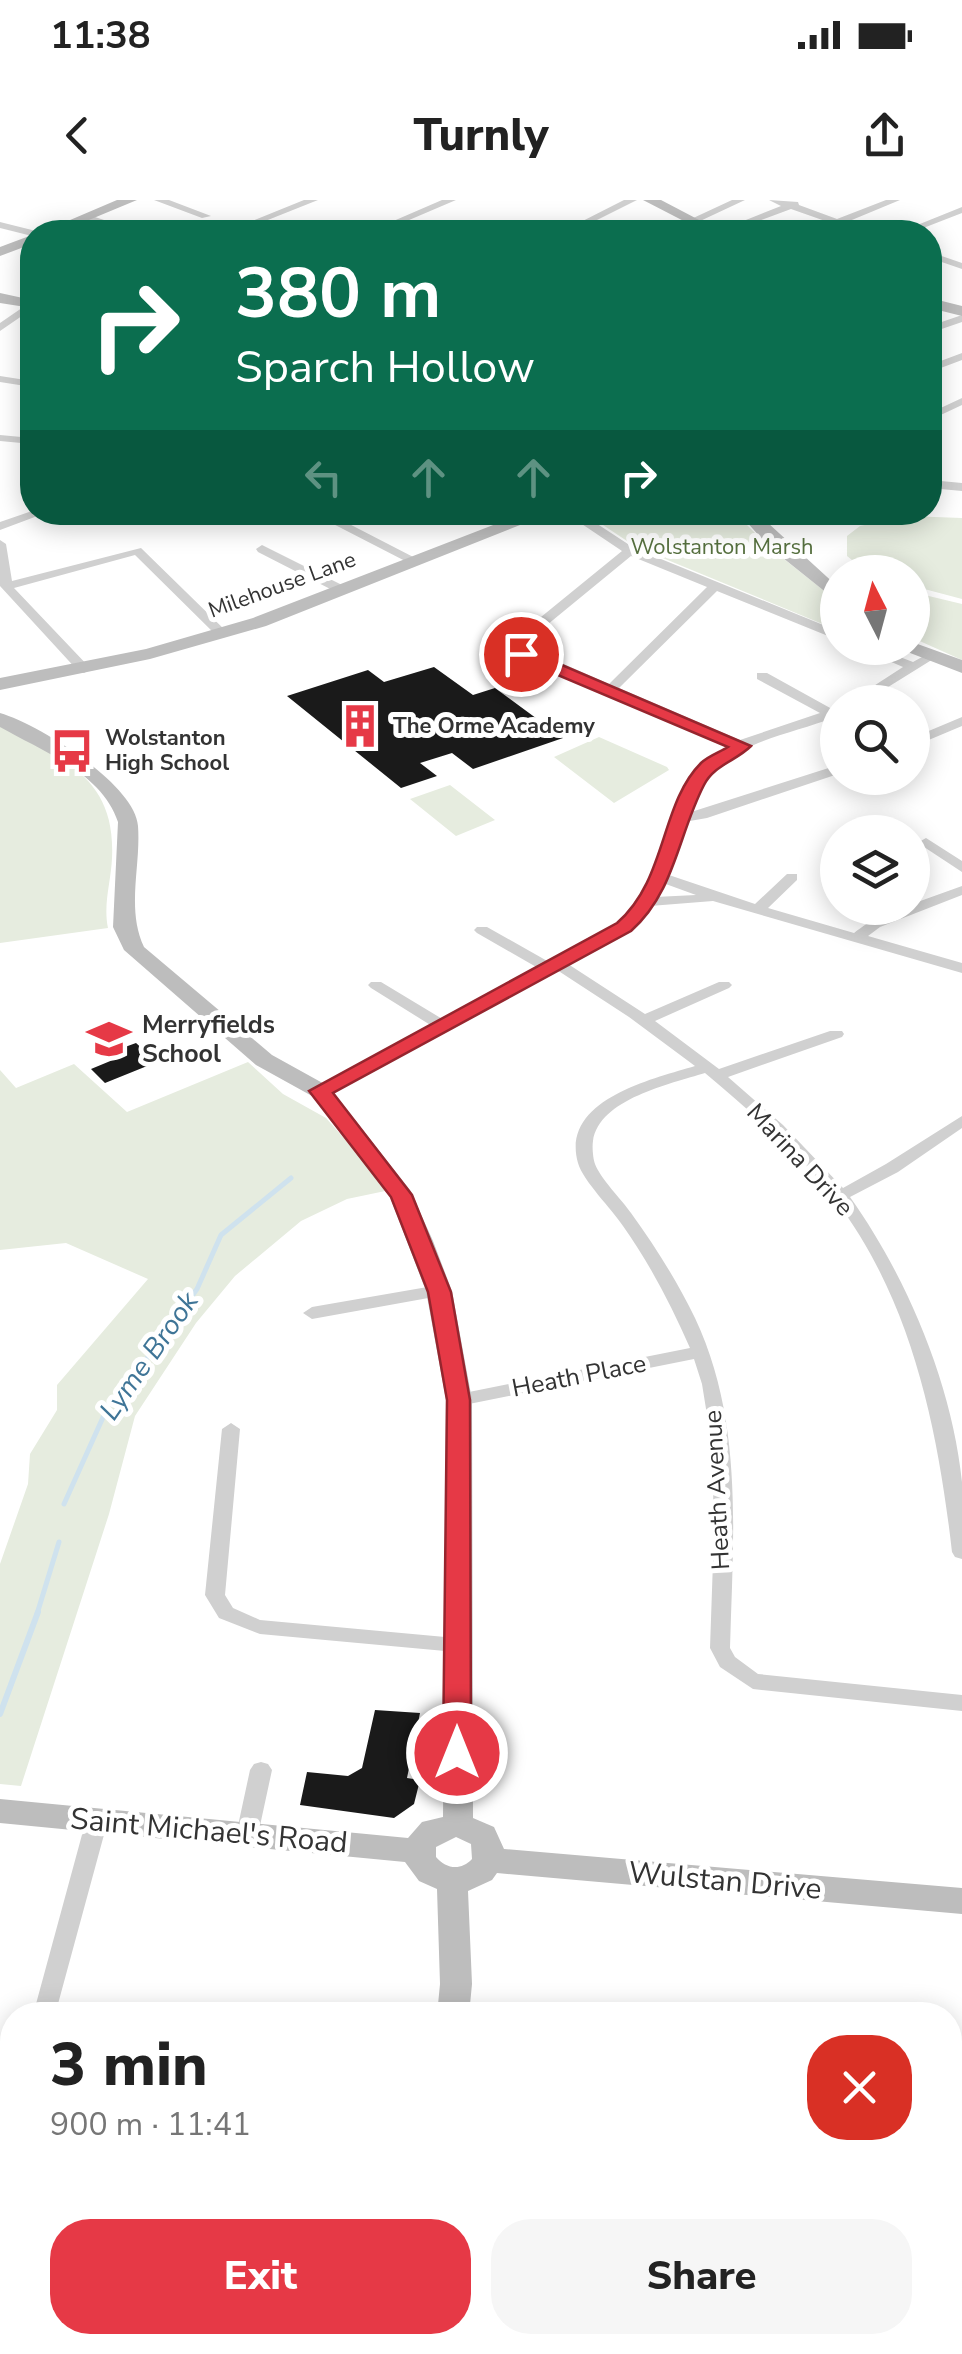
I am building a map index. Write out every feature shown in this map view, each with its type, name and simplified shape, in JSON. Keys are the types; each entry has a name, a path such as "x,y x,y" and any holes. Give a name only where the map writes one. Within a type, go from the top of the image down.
{"street":[{"path":"81,220 130,200"},
{"path":"159,200 206,216"},
{"path":"261,220 313,200"},
{"path":"402,220 451,200"},
{"path":"591,220 632,200"},
{"path":"718,220 740,200"},
{"path":"774,200 832,220"},
{"path":"740,220 805,200"},
{"path":"843,220 896,200"},
{"path":"661,201 693,220"},
{"path":"936,220 962,210"},
{"path":"86,218 92,220"},
{"path":"343,525 415,560"},
{"name":"Milehouse Lane","path":"0,686 223,634 509,525"},
{"path":"590,525 630,551 820,629"},
{"path":"758,525 820,581"},
{"path":"0,544 6,586 84,669"},
{"path":"262,549 344,590"},
{"path":"6,586 137,551 223,634"},
{"path":"630,551 519,642 521,654 742,746"},
{"path":"609,691 714,586"},
{"path":"930,660 962,667"},
{"path":"879,685 908,665"},
{"path":"762,676 820,705"},
{"path":"320,1091 624,927 648,902 695,784 709,766 742,746 820,717"},
{"path":"0,719 88,770 110,789 123,808 128,822 124,927 135,950 264,1060 320,1091 401,1195 439,1292 458,1400 458,1825"},
{"path":"930,735 962,721"},
{"path":"681,818 702,815 820,775"},
{"path":"930,845 962,868"},
{"path":"660,877 717,898 962,968"},
{"path":"758,909 792,878"},
{"path":"858,937 875,924 962,890"},
{"path":"648,902 717,898"},
{"name":"Marina Drive","path":"482,930 646,1019 713,1071 840,1196 881,1262 914,1331 936,1404 960,1520 962,1552"},
{"path":"376,985 444,1027"},
{"path":"646,1019 724,985"},
{"path":"713,1071 836,1034"},
{"name":"Heath Avenue","path":"713,1071 614,1101 593,1118 583,1138 588,1166 653,1254 699,1352 718,1413 723,1532 720,1648 727,1662 753,1681 962,1703"},
{"path":"840,1196 958,1131"},
{"path":"312,1313 439,1292"},
{"name":"Heath Place","path":"458,1400 699,1352"},
{"path":"231,1429 215,1595 219,1608 235,1620 260,1627 456,1645"},
{"path":"248,1835 262,1770"},
{"name":"Saint Michael's Road","path":"0,1812 418,1851"},
{"path":"48,2002 97,1820"},
{"path":"458,1825 483,1836 489,1850 488,1860 473,1876 452,1881 425,1870 418,1851 433,1830 458,1825"},
{"name":"Wulstan Drive","path":"488,1860 962,1901"},
{"path":"452,1881 454,2002"}],"green space":[{"path":"942,517 962,518 962,599 930,591 930,555 847,555 847,536 865,525 942,525"},
{"name":"Wolstanton Marsh","path":"603,525 747,525 820,588 820,623 636,547"},
{"path":"930,596 962,604 962,660 930,646"},
{"path":"0,723 80,773 105,807 112,858 108,928 0,943"},
{"path":"599,737 669,770 614,803 554,757"},
{"path":"450,785 495,820 456,836 410,799"},
{"path":"248,1062 283,1094 326,1118 390,1190 347,1199 301,1221 235,1276 196,1323 135,1416 109,1514 21,1786 0,1784 0,1564 28,1484 30,1454 57,1410 57,1385 148,1279 66,1243 0,1250 0,1070 16,1088 74,1064 127,1112"}],"building":[{"name":"The Orme Academy","path":"434,667 473,695 495,688 563,738 473,769 452,753 420,763 437,776 401,788 287,696 368,670 384,682"},
{"path":"136,1043 157,1062 105,1083 91,1069 120,1057 114,1051"},
{"path":"375,1710 420,1713 407,1778 420,1780 414,1804 394,1818 300,1805 307,1772 348,1776 362,1768"}],"waterway":[{"name":"Lyme Brook","path":"64,1504 109,1404 127,1386 197,1289 221,1235 291,1178"},
{"name":"Lyme Brook","path":"37,1614 59,1542"},
{"name":"Lyme Brook","path":"0,1714 38,1612"}],"place":[{"name":"The Orme Academy","path":"360,726"},
{"name":"Wolstanton High School","path":"72,751"},
{"name":"Merryfields School","path":"109,1039"}],"route":[{"path":"457,1753 458,1400 439,1292 401,1195 330,1109 320,1091 624,927 648,902 695,784 709,766 742,746 521,654"}]}
